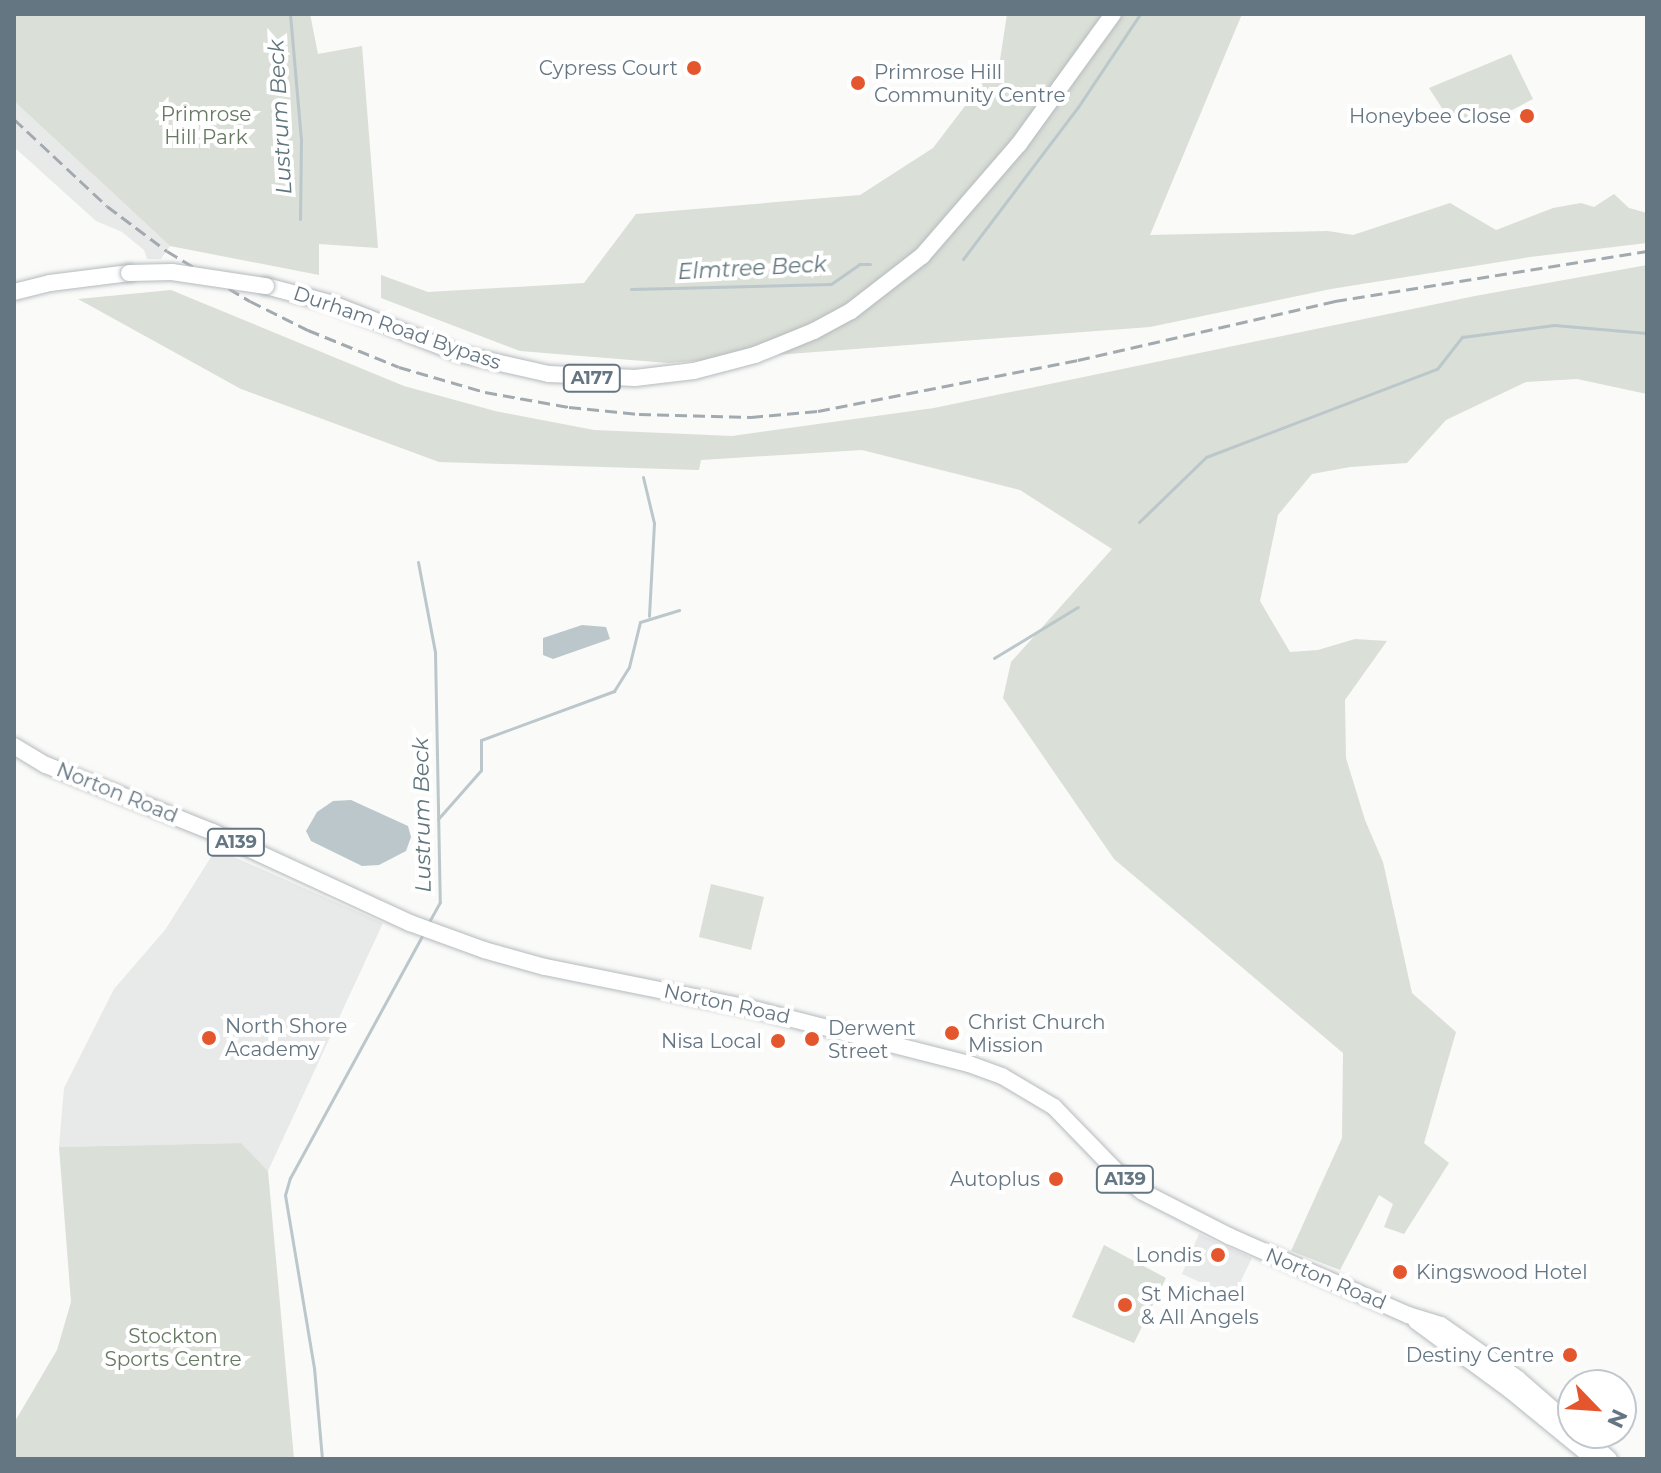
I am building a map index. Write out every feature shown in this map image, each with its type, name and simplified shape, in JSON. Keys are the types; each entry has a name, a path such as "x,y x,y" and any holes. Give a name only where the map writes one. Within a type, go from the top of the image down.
{"main road":[{"name":"Durham Road Bypass","path":"14,292 50,283 129,273 172,272 266,286 330,303 460,354 549,374 635,378 694,371 755,355 814,331 851,311 922,256 1019,144 1113,14"},
{"name":"Norton Road","path":"14,746 46,765 213,832 428,930 545,967 749,1008 969,1064 1002,1076 1054,1107 1116,1171 1143,1192 1290,1263 1408,1315 1441,1325 1518,1379 1557,1413"},
{"name":"Norton Road","path":"1408,1315 1516,1395 1594,1459"}],"shaded area":[{"path":"14,101 170,246 161,259 147,259 144,250 122,232 96,221 14,147"},
{"path":"582,625 606,627 610,639 553,659 543,655 543,638"},
{"path":"351,800 408,826 411,837 406,851 379,865 362,866 311,841 306,831 317,812 333,801"},
{"name":"North Shore Academy","path":"216,849 383,923 268,1171 241,1143 59,1147 64,1088 114,989 165,930"},
{"path":"1199,1234 1252,1258 1233,1297 1182,1274"}],"green space":[{"name":"Primrose Hill Park","path":"14,14 310,14 318,54 362,46 378,248 319,244 319,275 170,246 14,101"},
{"path":"1007,14 1242,14 1150,235 1328,231 1353,235 1450,203 1496,230 1553,208 1581,203 1594,207 1614,194 1629,208 1647,213 1647,243 1530,257 1331,289 1150,327 668,363 520,351 381,298 381,275 428,292 584,283 636,214 860,195 933,148 1000,60"},
{"path":"1511,54 1533,99 1493,120 1471,124 1447,116 1429,88"},
{"path":"1647,265 1647,394 1577,379 1526,382 1446,420 1407,463 1350,467 1312,474 1278,515 1260,601 1290,652 1318,650 1355,639 1387,641 1345,700 1346,758 1365,820 1383,862 1412,993 1456,1032 1424,1143 1449,1163 1404,1234 1384,1227 1393,1204 1379,1195 1340,1270 1291,1251 1342,1138 1343,1053 1114,859 1003,698 1011,662 1112,549 1020,490 862,450 701,460 699,470 439,462 241,389 78,299 171,290 404,386 495,411 594,430 732,436 934,408 1475,296"},
{"path":"711,884 764,897 751,950 699,937"},
{"name":"Stockton Sports Centre","path":"241,1143 268,1171 294,1459 14,1459 14,1423 57,1350 71,1302 59,1147"},
{"path":"1104,1245 1166,1278 1134,1343 1072,1317"}],"waterway":[{"name":"Lustrum Beck","path":"290,14 301,139 300,219"},
{"name":"Elmtree Beck","path":"963,259 1078,107 1140,14"},
{"name":"Elmtree Beck","path":"631,289 831,284 860,264 870,264"},
{"path":"1139,522 1206,457 1437,369 1462,337 1554,325 1647,333"},
{"name":"Elmtree Beck","path":"643,477 654,523 649,616"},
{"name":"Lustrum Beck","path":"418,562 435,652 440,902 429,922"},
{"path":"994,658 1078,607"},
{"path":"438,819 481,770 481,740 614,691 629,667 640,622 679,610"},
{"name":"Lustrum Beck","path":"322,1459 314,1368 285,1195 290,1178 424,932"}],"railway":[{"path":"14,119 107,206 167,251 250,301 308,330 399,367 485,392 569,407 639,414 751,417 818,411 1078,360 1335,301 1647,251"}],"place":[{"name":"Cypress Court","path":"694,68"},
{"name":"Primrose Hill Community Centre","path":"858,83"},
{"name":"Honeybee Close","path":"1527,116"},
{"name":"Christ Church Mission","path":"952,1033"},
{"name":"North Shore Academy","path":"209,1038"},
{"name":"Derwent Street","path":"812,1039"},
{"name":"Nisa Local","path":"778,1041"},
{"name":"Autoplus","path":"1056,1179"},
{"name":"Londis","path":"1218,1255"},
{"name":"Kingswood Hotel","path":"1400,1272"},
{"name":"St Michael & All Angels","path":"1125,1305"},
{"name":"Destiny Centre","path":"1570,1355"}]}
